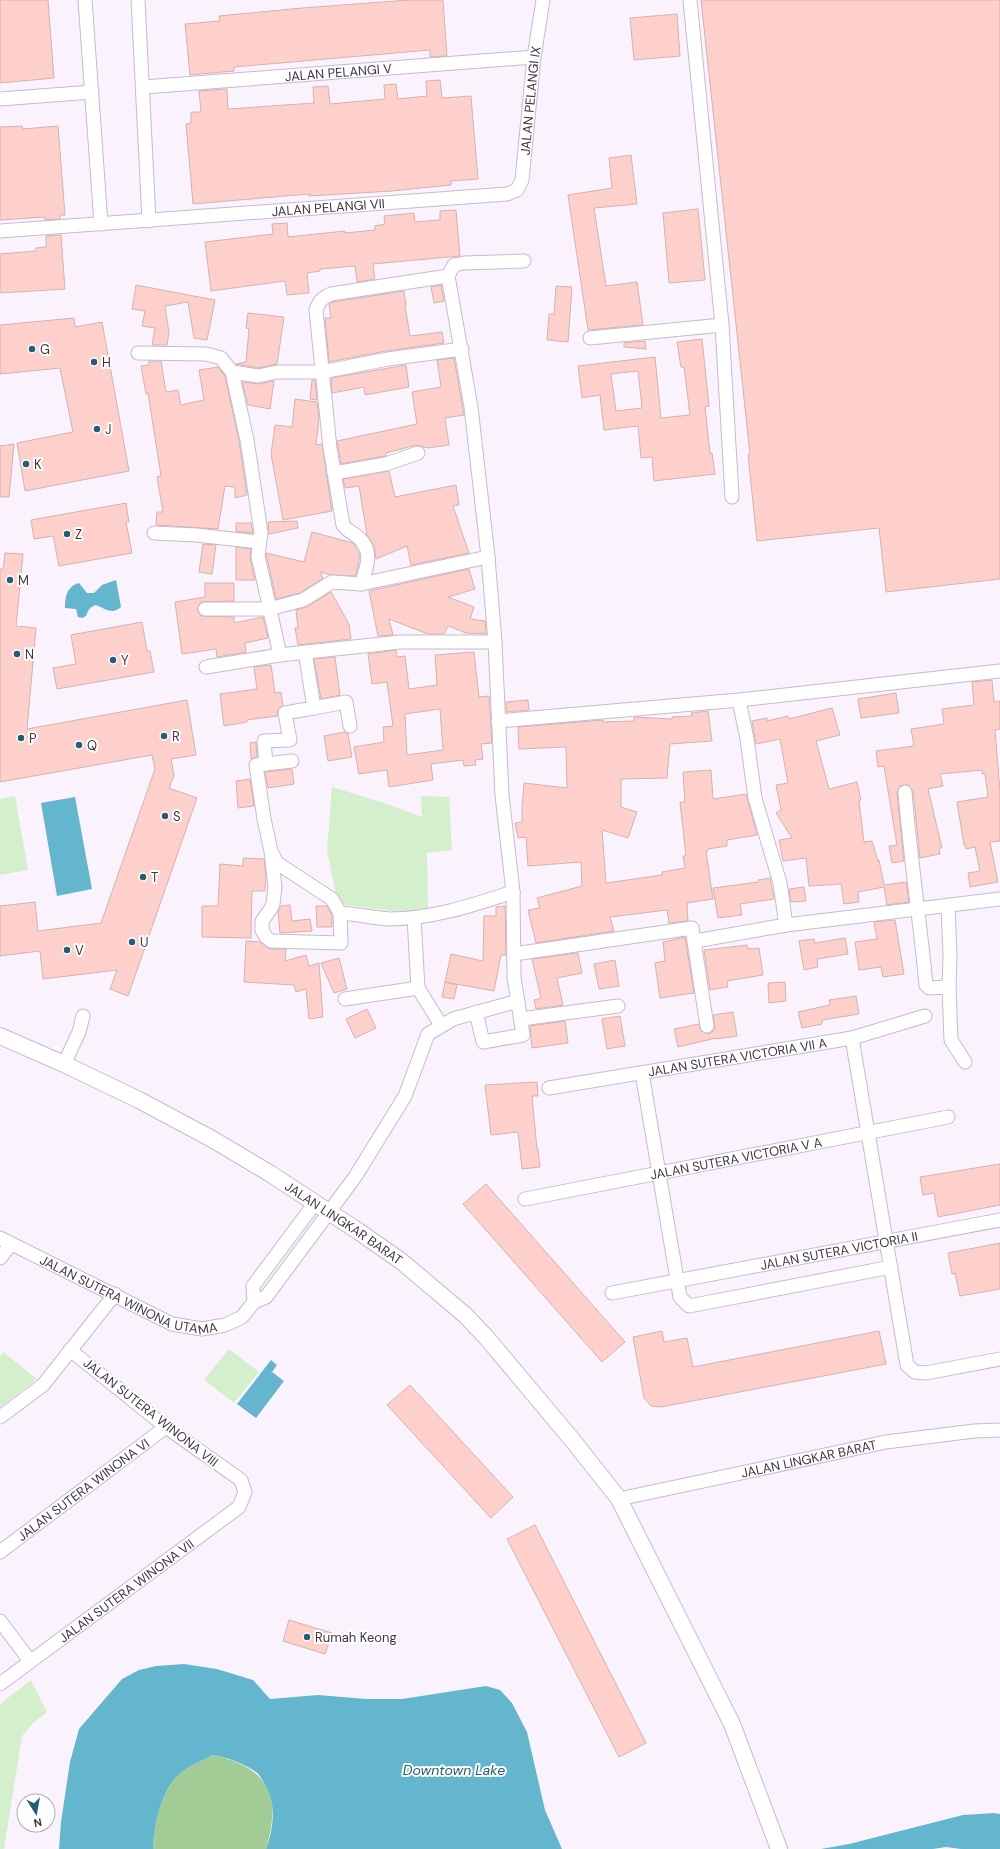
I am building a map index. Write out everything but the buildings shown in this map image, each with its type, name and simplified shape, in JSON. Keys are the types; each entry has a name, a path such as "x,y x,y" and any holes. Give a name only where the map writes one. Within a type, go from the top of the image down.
{"street":[{"path":"85,0 101,224"},
{"path":"138,0 144,88 149,221"},
{"name":"JALAN PELANGI IX","path":"507,194 517,190 522,180 534,57 542,0"},
{"path":"690,0 722,325 732,497"},
{"name":"JALAN PELANGI V","path":"144,88 534,57"},
{"path":"0,99 92,92"},
{"name":"JALAN PELANGI VII","path":"0,231 507,194"},
{"path":"476,1012 483,1042 523,1035 514,977 513,892 502,795 495,642 488,557 472,407 448,276 454,265 464,263 524,261"},
{"path":"361,584 368,565 369,554 366,545 343,525 330,448 316,310 319,302 323,298 346,291 448,276"},
{"path":"590,338 722,325"},
{"path":"232,372 258,376 277,372 322,372 388,359 462,348"},
{"path":"138,353 206,354 221,358 232,372 248,448 261,532 258,556 268,609 280,654"},
{"path":"334,473 386,464 418,452"},
{"path":"154,533 196,535 259,542"},
{"path":"205,609 268,609 303,600 332,582 361,584 488,557"},
{"path":"206,667 280,654 400,642 495,642"},
{"path":"305,652 314,708"},
{"path":"498,721 739,700 1000,671"},
{"path":"739,700 756,798 780,884 786,925"},
{"path":"266,764 264,741 290,740 285,713 346,702 350,726"},
{"path":"271,851 277,863 332,899 340,913 341,943 271,941 266,937 262,930 262,921 270,910 275,896 271,851 264,819 256,765 292,761"},
{"path":"905,792 910,851 919,908 927,987 949,988"},
{"path":"340,913 389,919 414,918 467,906 513,892"},
{"path":"695,941 786,925 1000,899"},
{"path":"948,905 951,1040 965,1062"},
{"path":"414,918 418,988 441,1025 476,1012 518,1001"},
{"path":"514,954 692,928 707,1026"},
{"path":"345,999 418,988"},
{"path":"521,1019 618,1006"},
{"path":"64,1064 79,1032 83,1016"},
{"name":"JALAN SUTERA VICTORIA VII A","path":"548,1088 852,1038 925,1016"},
{"name":"JALAN SUTERA WINONA UTAMA","path":"5,1241 115,1294 172,1324 202,1329 225,1325 242,1317 254,1302 266,1297 355,1177 405,1096 428,1034 441,1025"},
{"name":"JALAN LINGKAR BARAT","path":"0,1036 64,1064 139,1100 212,1139 329,1211 401,1262 465,1315 486,1337 570,1436 619,1499 732,1724 780,1849"},
{"path":"852,1038 907,1365 915,1372 926,1373 1000,1359"},
{"path":"642,1073 658,1173 678,1280"},
{"name":"JALAN SUTERA VICTORIA V A","path":"525,1199 948,1117"},
{"path":"254,1302 253,1286 315,1203"},
{"name":"JALAN SUTERA VICTORIA II","path":"612,1293 1000,1220"},
{"path":"0,1258 5,1241"},
{"name":"JALAN SUTERA VICTORIA II","path":"678,1280 680,1297 690,1306 891,1267"},
{"path":"0,1417 43,1385 115,1294"},
{"name":"JALAN SUTERA WINONA VIII","path":"70,1350 166,1427 241,1480 244,1492"},
{"name":"JALAN SUTERA WINONA VI","path":"0,1552 166,1427"},
{"name":"JALAN LINGKAR BARAT","path":"619,1499 886,1442 974,1431 1000,1430"},
{"name":"JALAN SUTERA WINONA VII","path":"0,1684 239,1507 244,1492"},
{"path":"0,1621 30,1661"}],"green space":[{"path":"332,787 381,802 422,817 421,796 449,797 452,850 427,853 428,908 399,912 338,904 327,851"},
{"path":"15,796 28,870 0,875 0,799"},
{"path":"229,1349 259,1372 234,1403 204,1380"},
{"path":"3,1352 37,1379 0,1407 0,1356"},
{"path":"31,1680 47,1712 33,1723 22,1736 4,1849 0,1849 0,1704"},
{"path":"213,1755 247,1768 259,1776 266,1787 271,1799 272,1813 271,1830 266,1849 153,1849 159,1812 165,1793 170,1785 183,1771"}],"water":[{"path":"116,580 121,607 115,611 96,605 88,610 86,616 82,618 78,617 76,609 65,608 69,589 75,584 79,583 87,593 94,593 102,585"},
{"path":"75,797 92,889 57,896 41,803"},
{"path":"271,1360 277,1365 272,1372 284,1381 256,1418 237,1404"},
{"name":"Downtown Lake","path":"184,1664 217,1669 253,1680 270,1699 318,1695 366,1699 402,1699 486,1686 500,1690 512,1703 527,1732 545,1810 562,1849 266,1849 271,1832 273,1815 270,1797 263,1781 257,1773 241,1763 213,1755 183,1771 170,1785 165,1793 159,1812 153,1849 59,1849 61,1822 70,1762 79,1729 122,1679 139,1670 156,1666"},
{"path":"1000,1814 1000,1849 961,1849 946,1847 933,1849 821,1849 849,1844 963,1815"}],"place":[{"name":"G","path":"32,349"},
{"name":"H","path":"94,362"},
{"name":"J","path":"97,429"},
{"name":"K","path":"26,464"},
{"name":"Z","path":"67,534"},
{"name":"M","path":"10,580"},
{"name":"N","path":"17,654"},
{"name":"Y","path":"113,660"},
{"name":"R","path":"164,736"},
{"name":"P","path":"21,738"},
{"name":"Q","path":"79,745"},
{"name":"S","path":"165,816"},
{"name":"T","path":"143,877"},
{"name":"U","path":"132,942"},
{"name":"V","path":"67,950"},
{"name":"Rumah Keong","path":"307,1637"}]}
